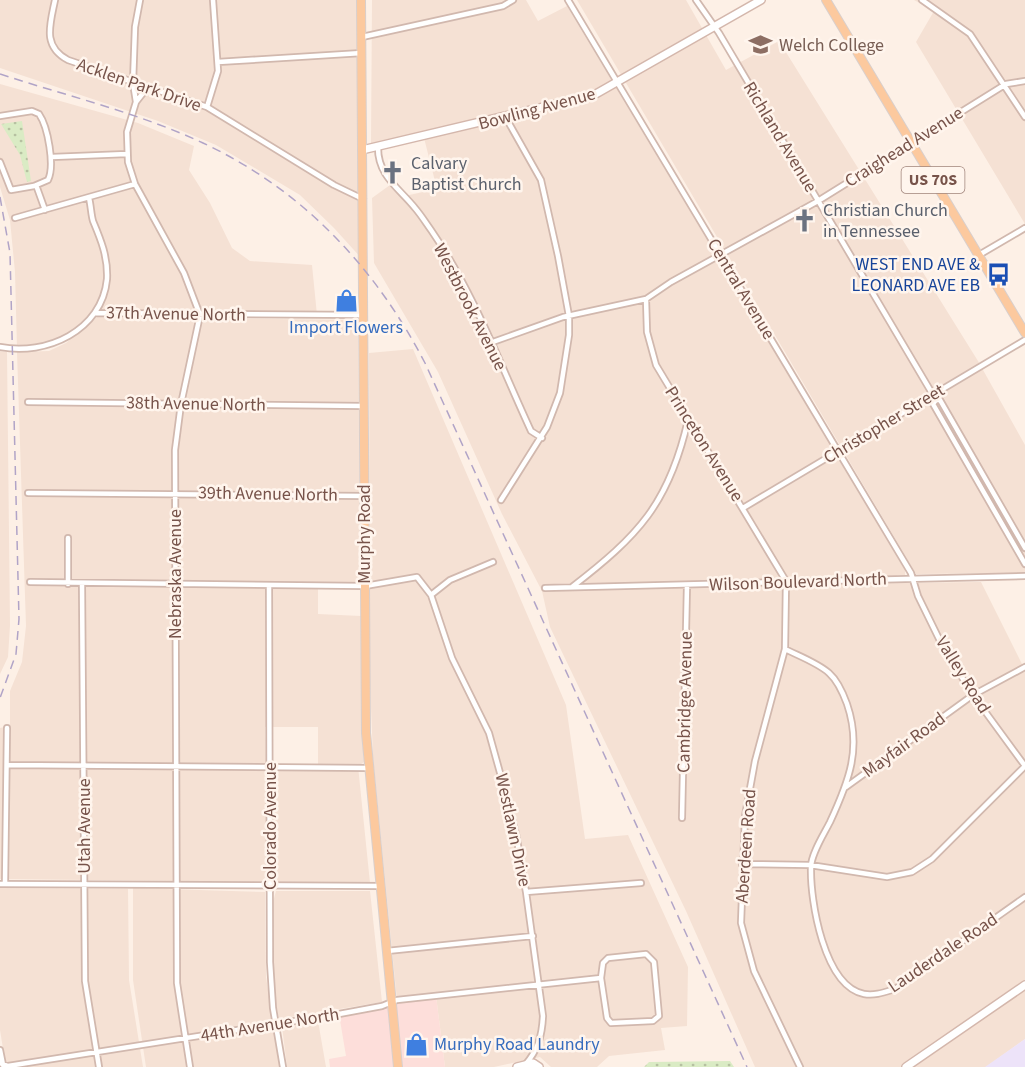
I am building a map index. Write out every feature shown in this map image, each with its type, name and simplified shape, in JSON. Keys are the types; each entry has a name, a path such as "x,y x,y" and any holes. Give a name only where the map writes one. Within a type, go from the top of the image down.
{"main road":[{"name":"Murphy Road","path":"361,0 366,733 399,1067"},
{"name":"US 70S","path":"826,0 1025,333"}],"street":[{"name":"Acklen Park Drive","path":"55,0 49,35 57,54 147,88 207,107 334,185 363,199"},
{"path":"136,102 133,83 135,27 140,0"},
{"path":"207,107 217,78 218,62 213,0"},
{"path":"362,37 503,6 513,0"},
{"name":"Central Avenue","path":"568,0 914,578"},
{"name":"Richland Avenue","path":"696,0 715,27 934,397 940,400 1025,548"},
{"name":"Bowling Avenue","path":"362,150 580,100 618,84 761,0"},
{"path":"922,0 970,34 1006,84 1025,117"},
{"path":"218,62 362,53"},
{"name":"Craighead Avenue","path":"490,343 569,316 646,299 671,282 818,201 911,141 1006,84 1025,81"},
{"path":"136,102 147,88"},
{"name":"Nebraska Avenue","path":"136,102 127,132 130,171 184,273 200,315 198,336 181,404 175,450 177,983 190,1067"},
{"path":"0,116 32,111 39,114 52,157 48,180 36,185 11,189 0,162"},
{"path":"501,500 542,438 560,393 566,365 569,316 541,180 506,118"},
{"name":"Westbrook Avenue","path":"378,148 380,167 386,177 415,208 442,246 469,296 531,431 542,438"},
{"path":"52,157 127,154"},
{"path":"15,218 135,184"},
{"path":"36,185 45,210"},
{"path":"89,198 106,261 105,286 95,314"},
{"path":"979,255 1025,228"},
{"name":"Princeton Avenue","path":"646,299 647,332 656,365 786,581"},
{"name":"37th Avenue North","path":"0,347 37,348 57,342 69,336 95,314 363,315"},
{"name":"Christopher Street","path":"743,507 934,397 1025,340"},
{"name":"Richland Avenue","path":"934,397 933,404 1025,564"},
{"name":"38th Avenue North","path":"28,402 364,406"},
{"path":"572,587 636,534 651,513 673,474 688,420"},
{"name":"39th Avenue North","path":"28,493 364,496"},
{"path":"68,538 68,584"},
{"path":"30,582 365,586 417,578 431,595 450,579 493,562"},
{"name":"Wilson Boulevard North","path":"545,588 1025,576"},
{"name":"Valley Road","path":"914,578 918,596 943,646 973,695 1025,766"},
{"name":"Aberdeen Road","path":"786,581 785,649 755,761 745,816 741,923 745,945 754,971 800,1067"},
{"name":"Utah Avenue","path":"82,584 85,981 99,1067"},
{"name":"Colorado Avenue","path":"268,585 270,981 283,1067"},
{"name":"Cambridge Avenue","path":"682,818 687,585"},
{"name":"Westlawn Drive","path":"431,595 452,658 489,733 516,834 540,983 542,1032 535,1053 521,1066"},
{"path":"785,649 829,672 843,691 852,719 855,744 846,787 810,865"},
{"name":"Mayfair Road","path":"846,787 973,695 1025,667"},
{"path":"7,728 2,884 381,886"},
{"path":"7,765 369,768"},
{"path":"742,864 810,865 887,877 912,872 932,858 1025,766"},
{"name":"Lauderdale Road","path":"810,865 819,931 833,967 850,987 863,994 879,994 895,989 1025,897"},
{"path":"526,892 641,883"},
{"path":"387,951 533,936"},
{"path":"646,954 651,956 659,1016 653,1021 611,1023 607,1018 601,978 603,963 608,958 646,954"},
{"name":"44th Avenue North","path":"2,1065 8,1066 344,1013 392,1002 540,983 601,978"},
{"path":"906,1067 1025,985"},
{"path":"0,1050 2,1065"},
{"path":"521,1066 532,1063 539,1067"}],"shaded area":[{"path":"0,0 361,0 363,260 300,195 216,145 158,121 0,68"},
{"path":"372,0 526,0 538,21 567,6 905,570 905,575 897,575 897,583 981,582 1025,670 1025,1039 986,1067 755,1067 686,911 550,627 542,591 502,514 438,372 374,263 372,198 390,185 400,197 437,189 423,134 371,144"},
{"path":"577,0 686,0 726,70 779,41 978,361 1025,445 1025,573 916,574"},
{"path":"914,0 1025,0 1025,224 916,42 934,11"},
{"path":"0,84 138,123 194,146 189,170 210,203 232,248 250,261 312,265 317,315 95,313 57,342 17,349 15,272 10,220 0,187"},
{"path":"97,317 358,320 360,582 318,582 318,614 361,616 361,721 364,762 358,766 370,883 0,879 0,728 10,726 10,691 22,662 26,626 17,352 49,351 66,343","holes":["265,727 318,727 318,765 266,764"]},
{"path":"413,349 566,705 585,839 628,835 688,967 687,1026 661,1028 665,1050 609,1056 597,1067 551,1067 540,1057 494,1067 445,1067 436,996 397,1000 373,757 370,683 369,353"},
{"path":"0,351 7,352 10,625 8,657 0,674"},
{"path":"0,888 128,889 129,980 143,1067 6,1067 0,1030"},
{"path":"133,888 265,892 266,977 280,1067 146,1067 133,980"},
{"path":"276,891 370,891 382,1002 279,1019 273,987 273,902"},
{"path":"436,996 445,1067 330,1067 329,1059 346,1056 339,1014 382,1006 397,1000"},
{"path":"318,1021 326,1067 287,1067 282,1026"},
{"path":"1025,1039 1025,1067 985,1067"}],"green space":[{"path":"22,121 31,181 27,182 20,155 1,124"},
{"path":"730,1061 734,1067 644,1067 649,1062"}],"railway":[{"path":"0,74 179,132 239,162 304,208 333,235 383,295 425,363 747,1067"},
{"path":"0,197 10,253 19,619 16,654 0,698"}],"place":[{"name":"Welch College","path":"761,45"},
{"name":"Calvary Baptist Church","path":"393,173"},
{"name":"Christian Church in Tennessee","path":"805,220"},
{"name":"WEST END AVE & LEONARD AVE EB","path":"998,274"},
{"name":"Import Flowers","path":"346,301"},
{"name":"Murphy Road Laundry","path":"416,1044"}]}
